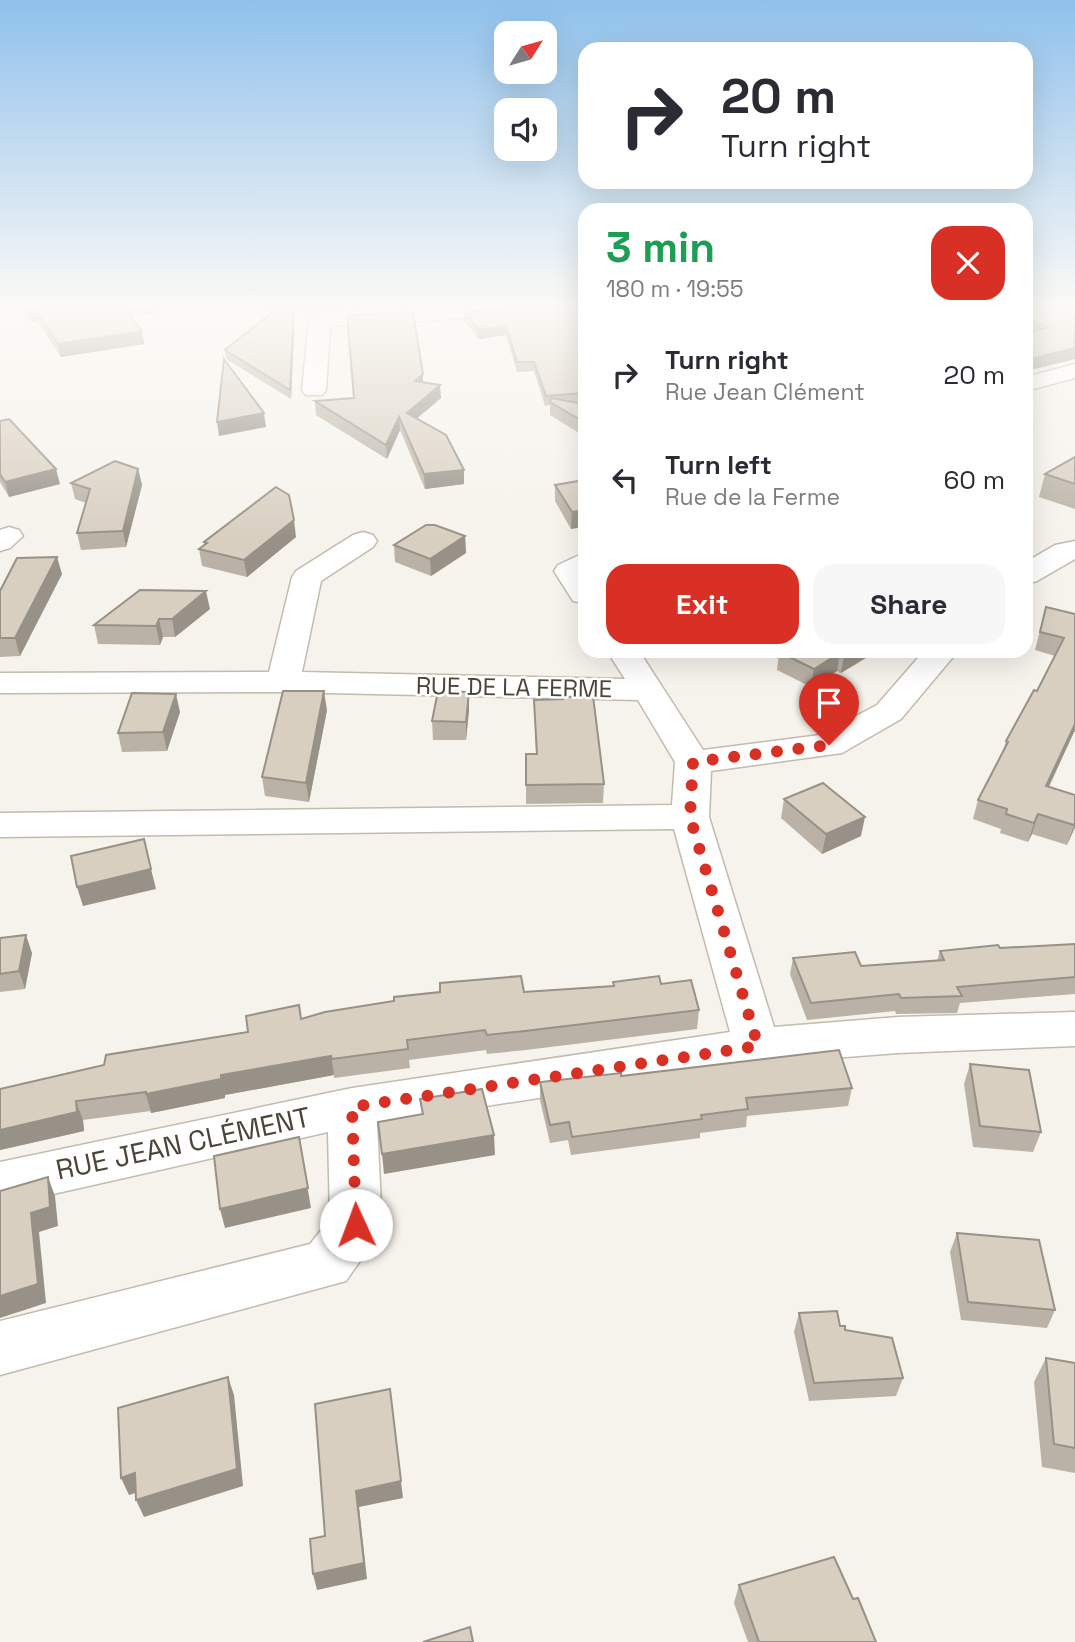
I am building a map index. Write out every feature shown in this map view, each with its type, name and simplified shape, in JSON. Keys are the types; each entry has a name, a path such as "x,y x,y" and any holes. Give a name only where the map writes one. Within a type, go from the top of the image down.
{"street":[{"path":"314,390 315,384"},
{"path":"283,682 307,577 363,541"},
{"path":"1033,571 1065,551 1075,550"},
{"path":"578,566 569,571 578,585"},
{"path":"628,658 693,762 690,817 758,1046"},
{"path":"693,762 829,745 889,712 936,658"},
{"name":"RUE DE LA FERME","path":"0,683 283,682 649,690"},
{"path":"0,825 690,817"},
{"name":"RUE JEAN CLÉMENT","path":"0,1184 352,1107 758,1046 898,1035 1075,1029"},
{"path":"0,1348 327,1264 356,1225 352,1107"}],"building":[{"path":"221,384 242,384 264,413 217,422"},
{"path":"280,384 290,384 290,390"},
{"path":"353,384 440,385 407,413 446,435 464,470 424,474 399,417 386,445 315,401 354,398"},
{"path":"542,384 578,384 578,393 546,396"},
{"path":"551,398 578,403 578,418 550,402"},
{"path":"9,419 56,469 5,482 0,474 0,421"},
{"path":"1075,457 1075,484 1045,474"},
{"path":"115,461 138,469 123,531 77,533 90,489 71,483"},
{"path":"578,481 578,511 572,512 555,485"},
{"path":"276,487 289,495 294,520 244,560 199,549 207,543 204,542"},
{"path":"426,525 435,525 465,536 430,559 394,545"},
{"path":"57,557 15,638 0,638 0,591 17,558"},
{"path":"140,590 206,591 172,619 159,619 156,626 94,625"},
{"path":"1046,607 1075,614 1075,724 1046,786 1075,795 1074,825 1038,814 1034,823 1006,814 1007,809 978,800 1008,742 1006,741 1034,690 1037,691 1064,638 1040,632"},
{"path":"791,658 832,658 814,669"},
{"path":"283,691 324,691 306,783 262,777"},
{"path":"438,691 469,692 466,722 432,721"},
{"path":"132,693 176,694 163,732 118,733"},
{"path":"593,696 604,784 526,785 526,754 537,754 534,700"},
{"path":"823,783 865,817 826,834 784,799"},
{"path":"144,839 151,869 77,887 71,856"},
{"path":"26,935 19,971 0,974 0,938"},
{"path":"1075,944 1075,977 957,987 962,996 901,998 899,994 811,1003 793,958 855,952 861,966 944,960 940,951 998,945 1000,948"},
{"path":"521,976 524,992 614,986 613,982 659,976 661,984 691,980 699,1010 487,1035 485,1030 407,1040 408,1049 332,1059 331,1056 221,1075 221,1079 146,1094 76,1101 77,1112 0,1130 0,1089 104,1065 106,1055 248,1032 246,1016 299,1005 301,1019 325,1012 394,1001 394,997 440,992 440,983"},
{"path":"839,1050 852,1088 746,1098 748,1109 701,1115 702,1119 572,1137 569,1122 550,1125 540,1082 621,1073 621,1076"},
{"path":"970,1064 1029,1070 1041,1132 980,1126"},
{"path":"482,1089 494,1135 382,1154 378,1122 423,1114 420,1099"},
{"path":"299,1137 308,1188 220,1209 214,1156"},
{"path":"48,1177 50,1207 31,1213 38,1284 0,1296 0,1191"},
{"path":"957,1233 1039,1240 1055,1310 968,1302"},
{"path":"837,1311 840,1326 845,1326 845,1330 892,1338 903,1378 814,1383 799,1313"},
{"path":"1046,1358 1075,1363 1075,1448 1054,1444"},
{"path":"228,1377 237,1469 136,1500 135,1473 121,1478 118,1408"},
{"path":"390,1389 401,1481 356,1491 364,1563 313,1574 310,1539 325,1536 315,1404"},
{"path":"834,1557 853,1599 858,1598 876,1642 759,1642 739,1585"},
{"path":"470,1627 473,1642 423,1642"}],"route":[{"path":"356,1225 352,1107 758,1046 690,817 693,762 829,745"}]}
